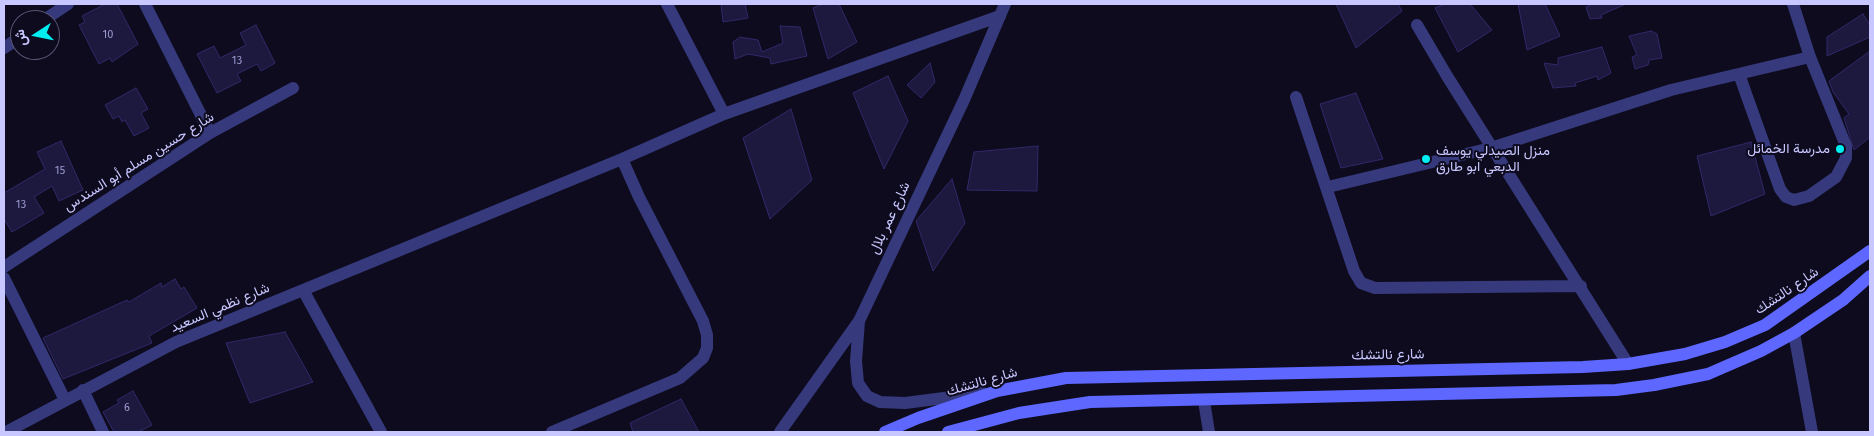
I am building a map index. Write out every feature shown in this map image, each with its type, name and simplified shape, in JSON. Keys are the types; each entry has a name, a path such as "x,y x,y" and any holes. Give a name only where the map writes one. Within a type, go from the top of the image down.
{"main road":[{"name":"شارع نالتشك","path":"886,432 918,418 997,391 1066,378 1628,364 1685,354 1725,342 1764,325 1870,251"},
{"path":"948,432 1019,413 1090,402 1204,401 1616,390 1654,385 1708,374 1730,366 1794,333 1843,300 1870,276"}],"street":[{"path":"145,4 210,133"},
{"path":"667,4 724,114"},
{"name":"شارع عمر بلال","path":"780,432 859,322 914,202 964,100 1005,4"},
{"path":"1739,74 1780,189 1786,197 1801,199 1809,196 1836,177 1844,164 1847,151 1842,134 1810,57 1792,4"},
{"name":"شارع نظمي السعيد","path":"6,432 176,342 222,325 272,301 303,290 724,114 1000,16"},
{"path":"1417,25 1491,148 1581,286 1628,364"},
{"path":"1328,186 1491,148 1670,90 1810,57"},
{"name":"شارع حسين مسلم أبو السندس","path":"4,267 210,133 293,88"},
{"path":"1296,97 1328,186 1354,271 1361,283 1366,286 1581,286"},
{"path":"552,432 680,378 703,358 707,348 703,321 639,197 622,158"},
{"path":"4,278 65,400"},
{"path":"303,290 381,432"},
{"path":"859,322 856,361 858,383 867,396 880,402 904,403 997,391"},
{"path":"1794,333 1812,432"},
{"path":"83,390 103,432"},
{"path":"1204,401 1209,432"}],"building":[{"path":"105,4 117,4 138,44 112,62 110,58 99,64 79,25 85,22 82,16"},
{"path":"721,4 745,4 748,18 723,22"},
{"path":"823,4 839,4 857,42 828,59 813,8"},
{"path":"1336,4 1398,4 1402,11 1356,48"},
{"path":"1445,4 1470,4 1492,30 1458,52 1435,8"},
{"path":"1518,4 1545,4 1560,36 1527,50"},
{"path":"1593,4 1626,4 1601,15 1602,18 1590,19 1586,7"},
{"path":"1863,14 1870,25 1870,37 1827,56 1827,37"},
{"path":"256,25 275,63 261,71 257,64 237,74 241,81 217,93 197,54 214,46 220,58 246,45 240,33"},
{"path":"780,26 800,27 807,56 771,64 770,58 748,54 735,59 733,42 740,37 758,40 762,52 783,43"},
{"path":"1651,31 1657,34 1662,58 1649,60 1648,65 1635,69 1632,57 1637,55 1629,36"},
{"path":"1602,47 1611,73 1598,80 1597,76 1575,83 1576,86 1553,88 1544,63 1558,65 1558,58"},
{"path":"1870,51 1870,137 1854,150 1844,118 1849,114 1833,92 1829,81"},
{"path":"930,63 935,82 921,98 907,85"},
{"path":"888,76 908,121 884,169 853,93"},
{"path":"136,88 148,109 141,113 149,128 134,136 125,120 122,122 119,116 113,119 105,105"},
{"path":"1356,93 1383,159 1341,168 1320,104"},
{"path":"791,109 812,180 770,219 743,138"},
{"path":"61,141 83,190 59,201 52,186 34,197 44,213 12,232 4,219 4,193 45,169 37,152"},
{"path":"1751,142 1765,194 1711,216 1697,156"},
{"path":"1038,146 1037,191 967,190 974,152"},
{"path":"952,179 965,223 933,271 916,221"},
{"path":"175,279 181,289 184,287 197,308 149,336 152,343 63,379 43,338 127,300 129,302 161,283 162,287"},
{"path":"285,332 313,382 250,403 226,343"},
{"path":"133,391 152,425 138,432 114,432 103,412 119,403 117,400"},
{"path":"681,399 699,432 633,432 630,423"}],"place":[{"name":"مدرسة الخمائل","path":"1840,149"},
{"name":"منزل الصيدلي يوسف الدبعي ابو طارق","path":"1426,159"}]}
